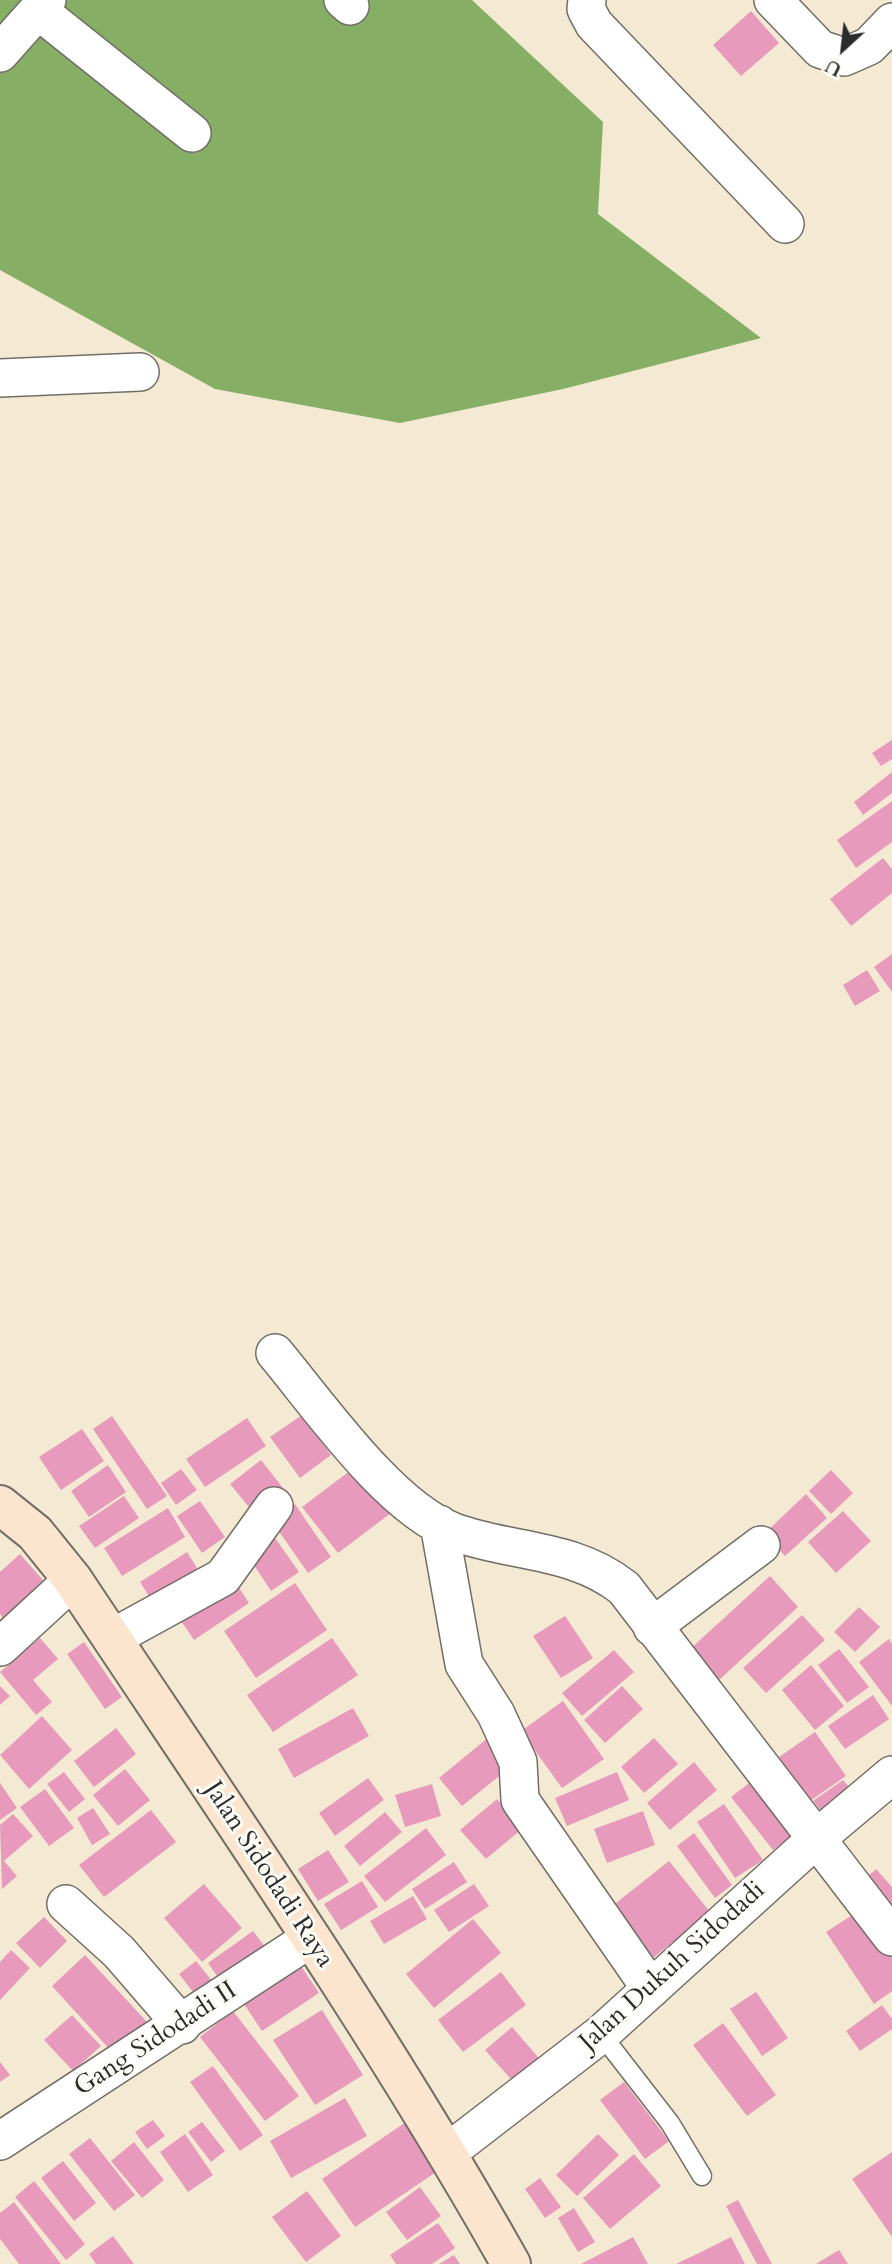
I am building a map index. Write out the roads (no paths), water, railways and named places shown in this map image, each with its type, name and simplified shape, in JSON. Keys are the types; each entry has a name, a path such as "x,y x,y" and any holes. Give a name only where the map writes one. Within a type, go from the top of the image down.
{"street":[{"path":"587,0 586,9 594,24 785,224"},
{"path":"773,0 820,49 844,57 869,46 892,22"},
{"path":"0,53 43,5 192,133"},
{"path":"0,379 140,372"},
{"path":"275,1353 394,1493 425,1517 455,1532 544,1551 604,1572 624,1588 652,1628 892,1937"},
{"name":"Jalan Sidodadi Raya","path":"0,1505 35,1533 73,1580 311,1938 448,2152 511,2264"},
{"path":"112,1638 223,1577 274,1506"},
{"path":"439,1524 464,1664 496,1714 518,1762 520,1800 651,1989"},
{"path":"652,1628 761,1545"},
{"path":"0,1647 73,1580"},
{"name":"Jalan Dukuh Sidodadi","path":"448,2152 601,2034 817,1838 892,1775"},
{"path":"66,1904 118,1952 183,2025"},
{"name":"Gang Sidodadi II","path":"0,2141 183,2025 311,1938"}],"lane":[{"path":"601,2034 670,2123 702,2176"}]}
